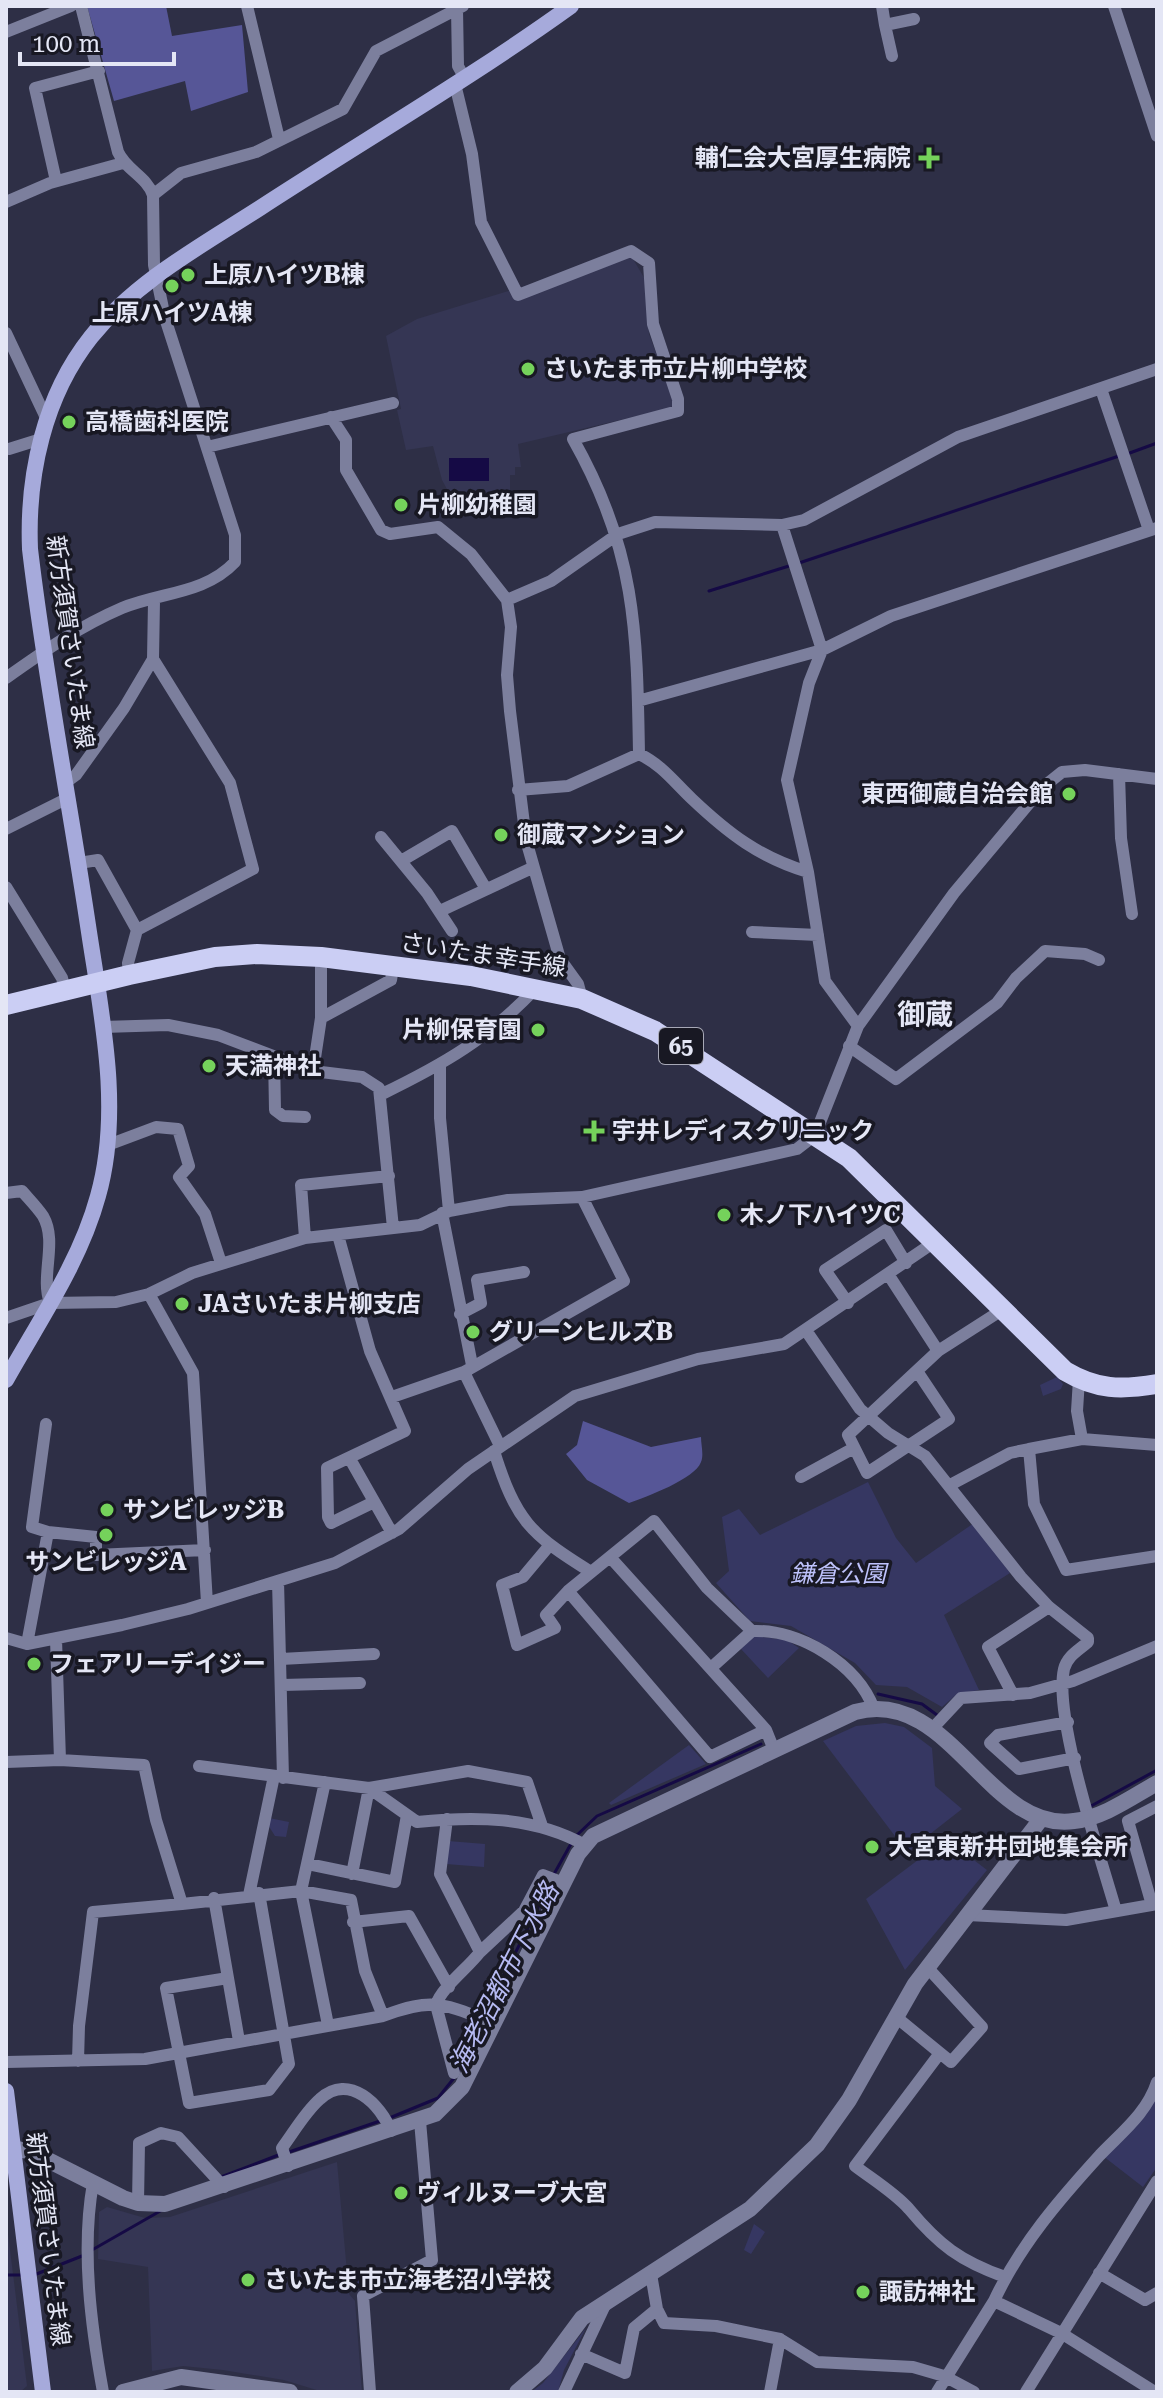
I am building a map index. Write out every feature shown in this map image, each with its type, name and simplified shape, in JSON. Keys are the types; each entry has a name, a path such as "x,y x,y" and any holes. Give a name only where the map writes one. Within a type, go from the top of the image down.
{"main road":[{"name":"新方須賀さいたま線","path":"6,1380 50,1303 90,1223 108,1145 103,1027 45,650 29,524 32,478 47,420 66,377 90,338 156,276 571,6"},
{"name":"さいたま幸手線","path":"6,1005 129,975 239,954 321,957 537,987 582,999 655,1031 867,1172 933,1243 1055,1363 1079,1379 1110,1389 1157,1384"},
{"name":"新方須賀さいたま線","path":"6,2091 10,2149 43,2392"}],"street":[{"path":"6,32 71,6"},
{"path":"6,678 45,650 99,619 127,606 154,601 223,574 235,562 235,535 165,318 156,276 151,187 123,163 81,6"},
{"path":"247,6 279,139"},
{"path":"882,6 892,56"},
{"path":"1114,6 1157,136"},
{"path":"153,195 181,173 238,159 343,109 376,51 434,13 460,7 458,66 481,222 518,295 631,251 649,263 653,324 678,399 678,411 573,439 593,474 618,534 632,601 639,754"},
{"path":"885,25 914,19"},
{"path":"56,181 35,88 99,71"},
{"path":"6,202 56,181 123,163"},
{"path":"6,333 47,420"},
{"path":"507,600 551,581 618,534 655,522 782,525 804,520 958,437 1157,369"},
{"path":"638,701 822,650 891,616 1153,529 1101,389"},
{"path":"207,447 393,403"},
{"path":"331,417 346,440 346,470 381,530 390,534 438,527 471,554 507,600 511,627 507,675 518,790 532,868 560,959 578,984 582,999"},
{"path":"9,449 41,439"},
{"path":"782,525 822,650 809,683 787,780 808,872 825,981 858,1026"},
{"path":"6,829 66,790 124,708 153,659 154,601"},
{"path":"137,930 253,869 230,783 153,659"},
{"path":"518,790 568,786 639,754"},
{"path":"639,754 657,763 692,799 748,846 771,860 808,872"},
{"path":"6,1318 50,1303 116,1302 149,1294 221,1263 305,1238 420,1225 445,1212 508,1200 582,1197 797,1149 815,1135 858,1026 962,881 1042,788 1062,772 1085,770 1157,779"},
{"path":"1119,774 1121,838 1132,914"},
{"path":"401,861 452,831 486,889"},
{"path":"381,837 440,911 452,931"},
{"path":"79,863 98,860 137,930 128,963 129,975"},
{"path":"440,911 532,868"},
{"path":"6,887 62,978 65,990"},
{"path":"752,932 818,935"},
{"path":"849,1046 896,1079 997,1003 1016,978 1045,951 1085,954 1099,960"},
{"path":"313,1071 321,1018 321,957"},
{"path":"321,1018 391,980 393,967"},
{"path":"382,1094 440,1066 504,1023 537,987"},
{"path":"103,1027 168,1025 218,1035 313,1071 362,1077 379,1088 393,1228"},
{"path":"274,1056 275,1110 283,1116 305,1117"},
{"path":"440,1066 445,1212 468,1368 516,1510 549,1546 591,1572"},
{"path":"108,1145 156,1127 178,1129 189,1166 179,1177 205,1214 221,1263"},
{"path":"305,1238 301,1185 389,1176"},
{"path":"6,1193 22,1191 44,1218 48,1241 45,1290 50,1303"},
{"path":"392,1397 468,1368 624,1281 582,1197"},
{"path":"848,1303 825,1270 886,1230 906,1263"},
{"path":"338,1235 370,1351 405,1431 327,1468 331,1523 374,1502"},
{"path":"6,1638 27,1644 56,1639 207,1603 335,1563 392,1533 497,1449 575,1396 698,1359 784,1344 807,1332 933,1243"},
{"path":"460,1314 481,1303 477,1280 524,1272"},
{"path":"888,1274 938,1351"},
{"path":"149,1294 193,1373 207,1603"},
{"path":"917,1371 949,1419 867,1473 848,1435 938,1351 1002,1310"},
{"path":"807,1332 866,1416 910,1445 950,1485 1049,1607 1088,1638 1088,1642 1068,1658 1062,1683 1075,1758 1116,1911"},
{"path":"1079,1379 1077,1411 1082,1439"},
{"path":"46,1424 32,1527 48,1532 96,1537 96,1555 205,1550"},
{"path":"950,1485 1010,1453 1029,1449 1082,1439 1157,1445"},
{"path":"801,1477 854,1448"},
{"path":"1029,1449 1034,1504 1066,1570 1157,1556"},
{"path":"350,1459 392,1533"},
{"path":"549,1546 523,1577 502,1585 517,1645 555,1628 546,1615 548,1610 654,1521 707,1588 752,1631 795,1636 838,1662 855,1675 874,1709"},
{"path":"27,1644 48,1532"},
{"path":"610,1557 766,1730 774,1750"},
{"path":"228,1978 166,1988 189,2103 269,2090 289,2064 254,1894 278,1777 282,1685 278,1581"},
{"path":"568,1591 710,1757 766,1730"},
{"path":"1013,1695 988,1647 1049,1607"},
{"path":"712,1667 752,1631"},
{"path":"56,1639 60,1760"},
{"path":"932,1729 961,1698 1013,1695 1062,1683 1157,1646"},
{"path":"281,1659 374,1654"},
{"path":"282,1685 360,1683"},
{"path":"369,1788 417,1822 468,1817 542,1826 576,1840 855,1712 874,1709 907,1714 932,1729 1014,1802 1041,1819 1065,1822 1090,1818 1157,1783"},
{"path":"1068,1722 998,1735 990,1743 1019,1769 1075,1758"},
{"path":"6,1762 60,1760 144,1765 156,1820 182,1904"},
{"path":"199,1766 369,1788 468,1771 527,1782 542,1826"},
{"path":"325,1782 301,1891 328,2025"},
{"path":"352,1874 369,1788"},
{"path":"967,1915 1066,1920 1155,1905 1128,1821 1157,1806"},
{"path":"308,1864 395,1882 407,1815"},
{"path":"447,1819 440,1874 480,1952"},
{"path":"517,2392 545,2368 582,2318 750,2209 817,2145 844,2108 927,1967 1041,1819"},
{"path":"10,2149 32,2152 138,2203 165,2204 420,2121 454,2098 564,1883 576,1840"},
{"path":"454,2073 436,2005 439,1994 524,1911 543,1875 564,1883"},
{"path":"78,2061 79,2026 93,1912 301,1891 351,1900 365,1971 383,2016"},
{"path":"214,1898 239,2041"},
{"path":"353,1922 409,1916 449,1987"},
{"path":"896,2017 951,2062 982,2027 927,1967"},
{"path":"6,2062 145,2059 383,2016 417,2002 460,2009 493,2024"},
{"path":"940,2053 855,2166 909,2209 938,2243 983,2269 1005,2277"},
{"path":"937,2392 1031,2235 1135,2121 1157,2082"},
{"path":"288,2166 282,2148 320,2098 332,2091 354,2090 366,2096 384,2112 391,2131"},
{"path":"370,2392 363,2296 432,2260 420,2121"},
{"path":"138,2203 139,2143 161,2133 178,2137 224,2187"},
{"path":"1026,2392 1099,2273 1152,2199 1157,2181"},
{"path":"93,2183 88,2218 93,2333 103,2392"},
{"path":"1099,2273 1145,2300 1157,2293"},
{"path":"651,2274 657,2309 664,2323 716,2326 780,2339 817,2362 899,2365 944,2376 974,2392"},
{"path":"564,2392 607,2301"},
{"path":"994,2301 1061,2333 1150,2389 1157,2378"},
{"path":"581,2354 625,2373 634,2328 657,2309"},
{"path":"770,2392 780,2339"},
{"path":"123,2392 201,2378 290,2392"}],"shaded area":[{"path":"87,6 166,6 172,36 242,25 248,92 191,111 185,81 114,101"},
{"name":"さいたま市立片柳中学校","path":"630,254 646,281 649,334 674,402 671,408 518,444 521,467 515,467 515,475 510,475 510,493 448,491 433,446 406,450 386,336 417,319"},
{"path":"449,458 489,458 489,481 449,481"},
{"path":"583,1421 651,1447 701,1437 701,1462 680,1481 629,1503 587,1480 566,1454 577,1445"},
{"name":"さいたま市立海老沼小学校","path":"337,2162 349,2294 355,2301 362,2392 323,2392 284,2380 183,2366 152,2371 148,2267 98,2259 99,2212 107,2207 145,2218 170,2217"},
{"path":"6,2218 27,2386 20,2392 6,2392"}],"green space":[{"path":"1057,1377 1063,1384 1061,1389 1043,1396 1040,1385"},
{"name":"鎌倉公園","path":"868,1482 896,1538 916,1563 974,1523 1010,1573 944,1615 979,1690 957,1694 942,1707 907,1687 876,1685 855,1663 791,1626 750,1621 716,1583 729,1571 722,1517 739,1509 760,1535"},
{"path":"753,1636 787,1640 799,1648 768,1678 741,1649"},
{"path":"885,1723 904,1727 932,1748 935,1786 962,1809 907,1852 823,1741 856,1726"},
{"path":"689,1745 706,1764 611,1805 609,1803"},
{"path":"269,1818 289,1822 286,1837 275,1836 268,1825"},
{"path":"946,1839 987,1870 905,1970 866,1899"},
{"path":"448,1841 485,1844 484,1867 446,1864"},
{"path":"1157,2089 1157,2167 1143,2187 1103,2156"},
{"path":"754,2224 765,2232 751,2254 744,2250"},
{"path":"349,2271 356,2271 370,2282 353,2291"},
{"path":"586,2328 564,2370 558,2392 531,2392 543,2383"}],"waterway":[{"path":"1127,454 1157,443"},
{"path":"796,564 1119,456"},
{"path":"709,591 789,566"},
{"name":"海老沼都市下水路","path":"878,1694 922,1704 937,1715"},
{"name":"海老沼都市下水路","path":"576,1836 597,1816 761,1744"},
{"name":"海老沼都市下水路","path":"1091,1806 1157,1770"},
{"name":"海老沼都市下水路","path":"554,1874 572,1842"},
{"name":"海老沼都市下水路","path":"483,2018 551,1881"},
{"name":"海老沼都市下水路","path":"457,2072 480,2025"},
{"name":"海老沼都市下水路","path":"387,2119 438,2098 454,2078"},
{"name":"海老沼都市下水路","path":"289,2152 380,2121"},
{"name":"海老沼都市下水路","path":"221,2177 281,2154"},
{"name":"海老沼都市下水路","path":"92,2250 162,2210"},
{"name":"海老沼都市下水路","path":"34,2275 82,2256"},
{"name":"海老沼都市下水路","path":"6,2275 22,2275"}],"place":[{"name":"輔仁会大宮厚生病院","path":"929,158"},
{"name":"上原ハイツB棟","path":"188,275"},
{"name":"上原ハイツA棟","path":"172,286"},
{"name":"さいたま市立片柳中学校","path":"528,369"},
{"name":"高橋歯科医院","path":"69,422"},
{"name":"片柳幼稚園","path":"401,505"},
{"name":"東西御蔵自治会館","path":"1069,794"},
{"name":"御蔵マンション","path":"501,835"},
{"name":"片柳保育園","path":"538,1030"},
{"name":"天満神社","path":"209,1066"},
{"name":"宇井レディスクリニック","path":"594,1131"},
{"name":"木ノ下ハイツC","path":"724,1215"},
{"name":"JAさいたま片柳支店","path":"182,1304"},
{"name":"グリーンヒルズB","path":"473,1332"},
{"name":"サンビレッジB","path":"107,1510"},
{"name":"サンビレッジA","path":"106,1535"},
{"name":"フェアリーデイジー","path":"34,1664"},
{"name":"大宮東新井団地集会所","path":"872,1847"},
{"name":"ヴィルヌーブ大宮","path":"401,2193"},
{"name":"さいたま市立海老沼小学校","path":"248,2280"},
{"name":"諏訪神社","path":"863,2292"}],"district":[{"name":"御蔵","path":"925,1014"}]}
